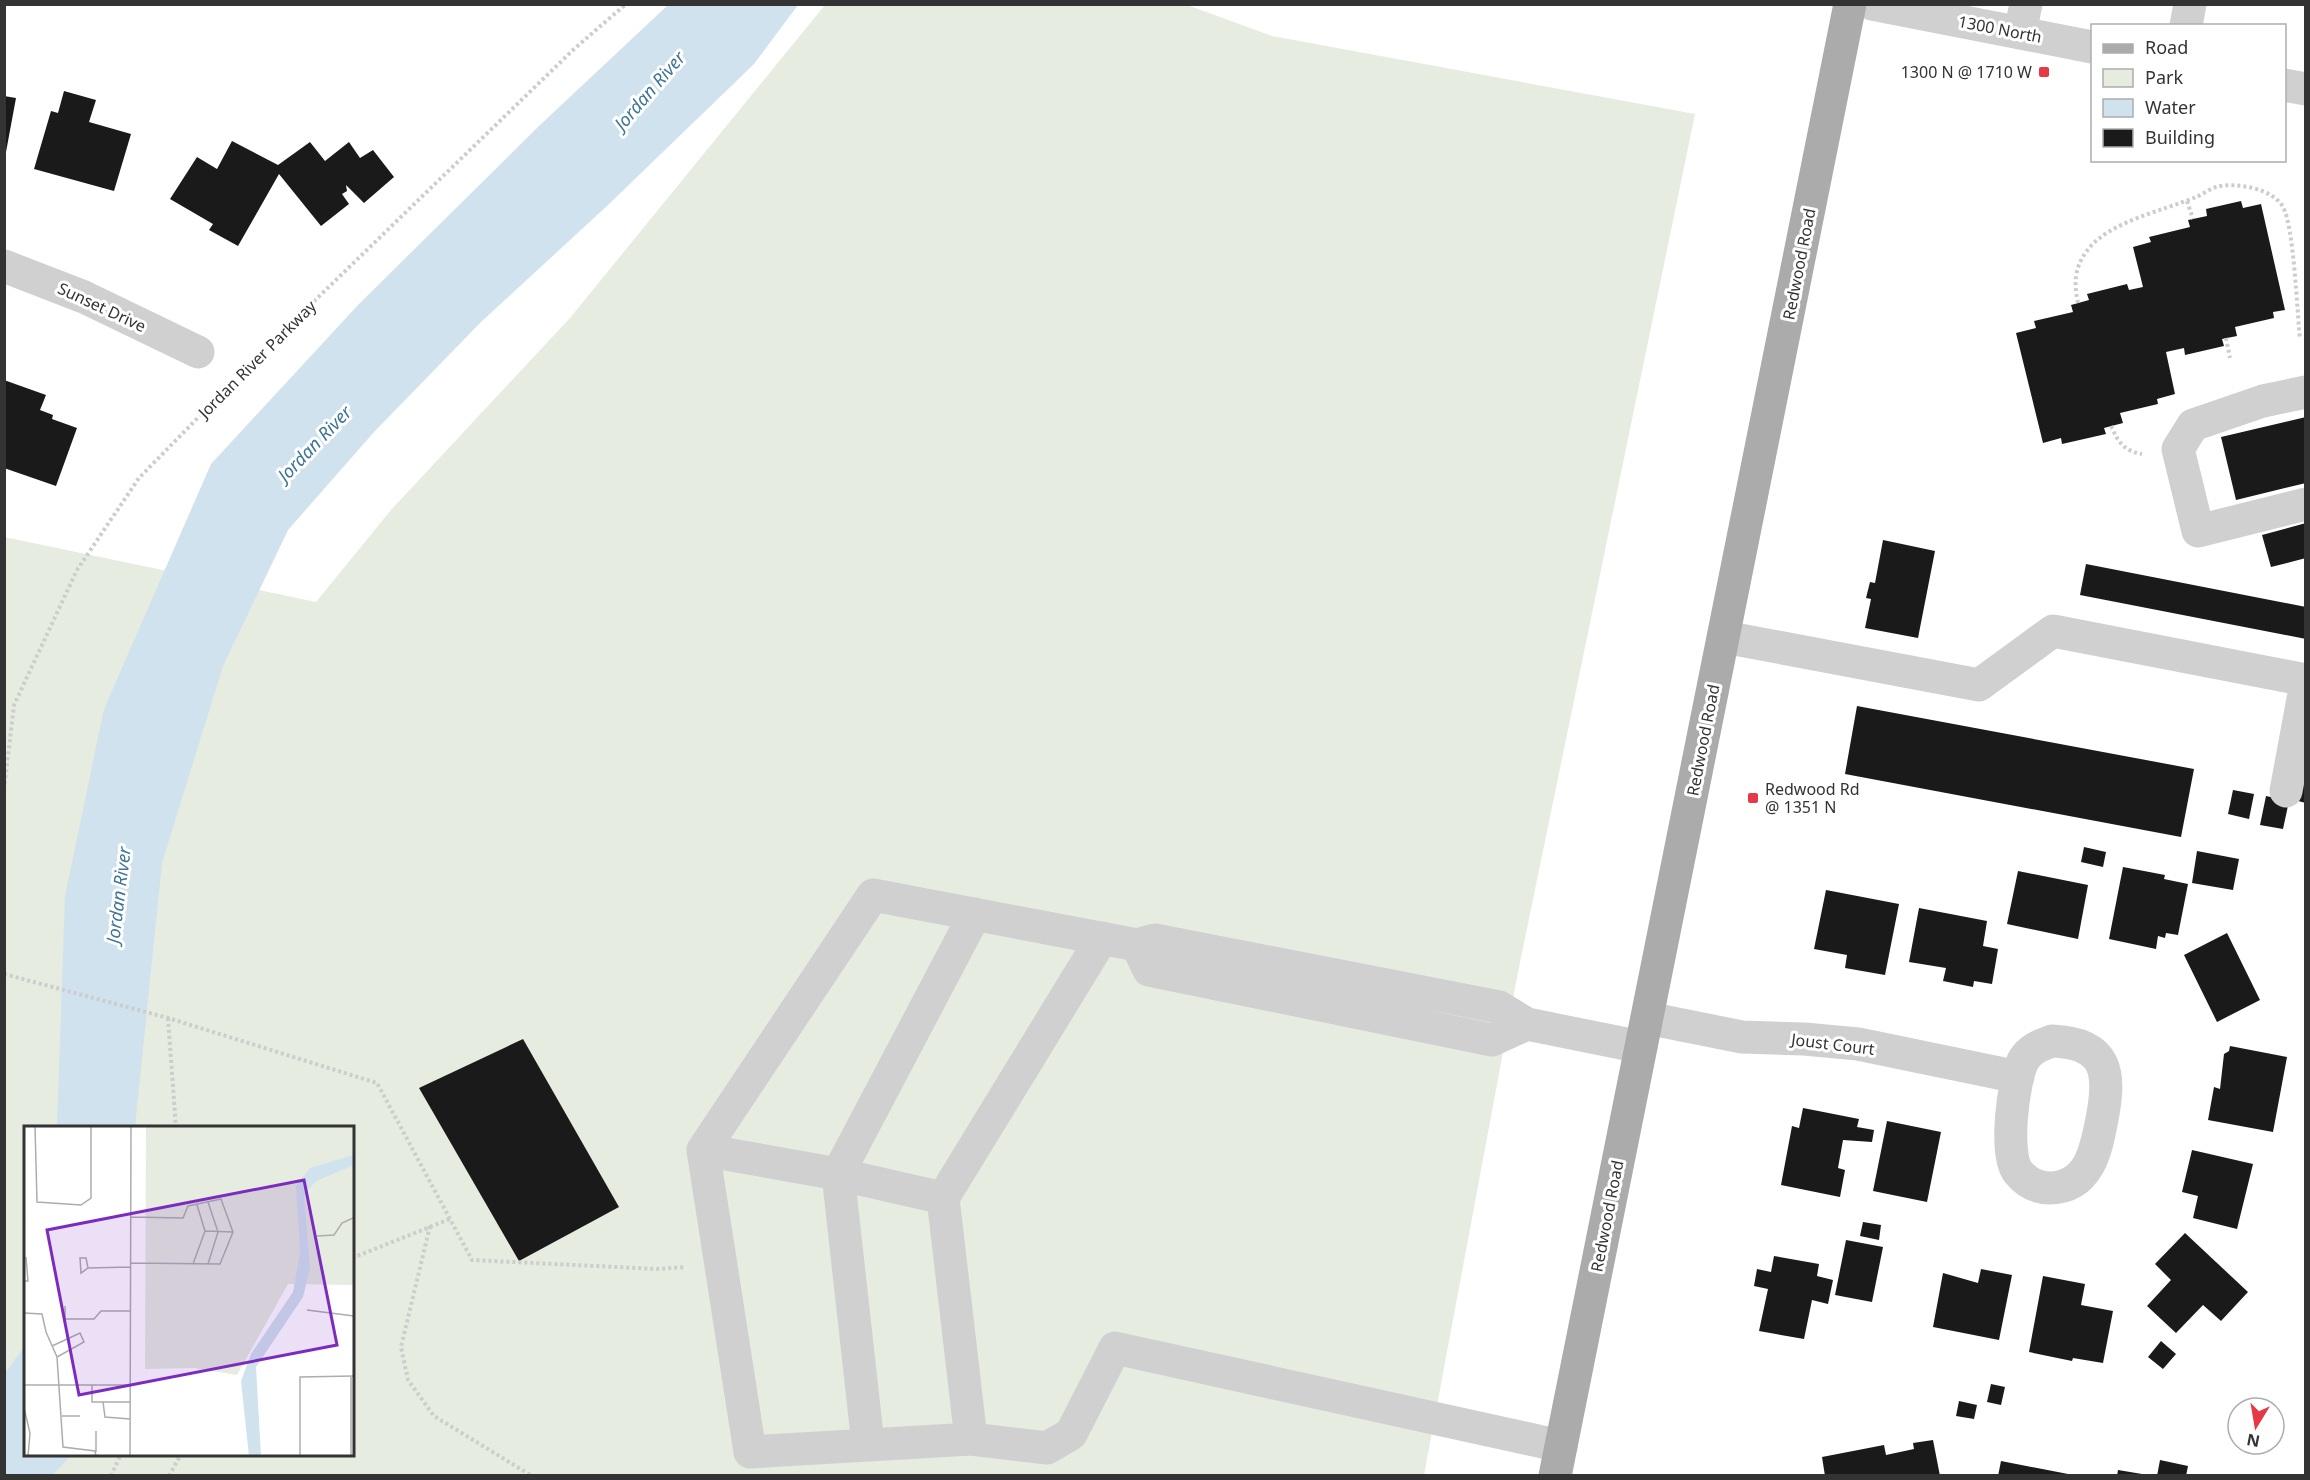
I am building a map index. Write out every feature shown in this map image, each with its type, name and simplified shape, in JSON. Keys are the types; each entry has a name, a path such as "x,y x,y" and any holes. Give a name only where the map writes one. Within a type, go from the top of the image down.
{"main road":[{"name":"Redwood Road","path":"1558,1461 1850,4"}],"street":[{"name":"1300 North","path":"1872,4 2023,19 2091,47"},
{"path":"2186,24 2190,4"},
{"path":"2286,85 2306,89"},
{"name":"Sunset Drive","path":"4,266 84,297 198,352"},
{"path":"2306,392 2263,401 2193,425 2178,448 2198,531 2306,504"},
{"path":"1724,637 1979,685 2053,631 2306,682 2286,791"},
{"name":"Joust Court","path":"703,1150 873,895 1137,945 1155,940 1499,1007 1527,1024 1742,1037 1804,1038 1858,1044 2018,1077"},
{"path":"868,1444 838,1174 975,914"},
{"path":"971,1439 943,1198 1102,938"},
{"path":"943,1198 838,1174 703,1150 750,1452 971,1439 1047,1448 1071,1434 1115,1348 1558,1461"}],"path":[{"name":"Jordan River Parkway","path":"4,790 14,705 77,570 139,478 270,344 574,49 626,4"},
{"path":"2078,303 2074,286 2076,272 2087,251 2107,234 2164,207 2187,201 2216,187 2242,186 2268,193 2283,207 2289,237 2300,339"},
{"path":"2187,201 2193,219"},
{"path":"2226,338 2230,358"},
{"path":"2111,426 2119,443 2131,452 2150,454"},
{"path":"4,974 151,1013 377,1083 472,1260 657,1269 721,1264"},
{"path":"168,1018 176,1126"},
{"path":"354,1257 450,1219"},
{"path":"430,1226 401,1347 408,1380 434,1416 532,1476"},
{"path":"111,1476 121,1456"},
{"path":"169,1476 180,1456"}],"green space":[{"path":"825,5 1187,5 1272,36 1695,114 1518,972 1424,1475 5,1475 4,537 316,602 391,510 570,318"}],"water":[{"name":"Jordan River","path":"668,5 798,5 754,64 608,205 481,322 374,432 288,530 223,666 162,863 135,1126 57,1126 65,896 104,709 211,464 358,305 539,126"},
{"path":"24,1347 24,1456 70,1456 53,1475 5,1475 5,1373"}],"building":[{"path":"64,91 96,100 89,122 131,134 114,191 34,169 51,111 58,113"},
{"path":"4,96 16,98 6,152 4,152"},
{"path":"232,141 278,165 310,142 325,161 349,142 360,158 373,150 394,177 364,203 346,185 347,191 342,194 349,204 321,226 279,174 238,246 209,230 213,224 170,199 197,157 217,169"},
{"path":"2241,201 2243,208 2261,204 2285,310 2273,312 2274,318 2235,327 2237,336 2222,339 2224,346 2185,355 2184,348 2166,352 2175,394 2157,399 2158,404 2120,413 2123,423 2104,428 2106,434 2062,444 2061,438 2043,443 2016,333 2036,328 2034,321 2073,312 2071,305 2089,300 2087,294 2127,284 2129,290 2143,287 2133,247 2151,242 2149,237 2190,227 2188,220 2207,216 2206,209"},
{"path":"4,380 46,395 40,410 53,415 52,419 77,428 56,486 4,468"},
{"path":"2306,417 2306,483 2236,500 2221,437"},
{"path":"2306,523 2306,558 2271,567 2262,535"},
{"path":"1883,540 1935,551 1918,638 1865,628 1871,599 1866,598 1870,582 1875,583"},
{"path":"2086,564 2306,607 2306,639 2080,595"},
{"path":"1857,706 2194,769 2181,837 1845,774"},
{"path":"2306,767 2306,803 2298,801"},
{"path":"2233,790 2254,794 2249,819 2228,814"},
{"path":"2266,796 2289,801 2283,829 2260,825"},
{"path":"2084,847 2106,852 2103,867 2081,862"},
{"path":"2197,851 2239,859 2233,890 2192,883"},
{"path":"2123,867 2165,875 2164,879 2188,884 2178,935 2166,933 2165,938 2158,936 2156,949 2109,939"},
{"path":"2018,871 2088,885 2078,939 2007,924"},
{"path":"1826,890 1899,904 1885,975 1845,968 1847,955 1814,949"},
{"path":"1919,908 1987,921 1983,946 1998,949 1992,984 1974,981 1973,987 1943,981 1946,968 1909,962"},
{"path":"2227,933 2260,1000 2217,1022 2184,955"},
{"path":"523,1039 619,1207 519,1261 419,1088"},
{"path":"2230,1046 2287,1057 2273,1132 2208,1120 2214,1087 2220,1089 2224,1054 2229,1051"},
{"path":"1803,1108 1859,1119 1857,1127 1874,1130 1872,1142 1843,1140 1838,1168 1845,1170 1840,1197 1781,1185 1792,1126 1799,1128"},
{"path":"1887,1121 1941,1132 1927,1202 1873,1191"},
{"path":"2192,1150 2253,1164 2237,1229 2193,1218 2198,1196 2182,1192"},
{"path":"1863,1222 1881,1225 1879,1240 1860,1236"},
{"path":"2185,1233 2248,1292 2221,1321 2203,1305 2176,1333 2147,1306 2171,1280 2155,1264"},
{"path":"1846,1240 1883,1247 1872,1302 1835,1295"},
{"path":"1774,1256 1819,1264 1817,1276 1833,1280 1828,1304 1812,1300 1804,1339 1759,1331 1768,1289 1754,1286 1757,1269 1771,1272"},
{"path":"1981,1269 2012,1275 1999,1340 1933,1327 1943,1273 1978,1283"},
{"path":"2043,1276 2085,1284 2081,1305 2113,1311 2103,1363 2073,1358 2072,1361 2029,1352"},
{"path":"2161,1341 2176,1354 2163,1369 2148,1357"},
{"path":"1991,1384 2005,1387 2001,1405 1987,1402"},
{"path":"1959,1401 1977,1405 1974,1419 1956,1416"},
{"path":"1933,1440 1940,1476 1825,1476 1822,1457 1884,1445 1886,1455 1914,1449 1913,1443"},
{"path":"2160,1460 2188,1466 2186,1476 2157,1476"},
{"path":"2001,1461 2068,1474 2068,1476 1998,1476"},
{"path":"2118,1470 2142,1474 2142,1476 2117,1476"}],"place":[{"name":"1300 N @ 1710 W","path":"2044,72"},
{"name":"Redwood Rd @ 1351 N","path":"1753,798"}]}
